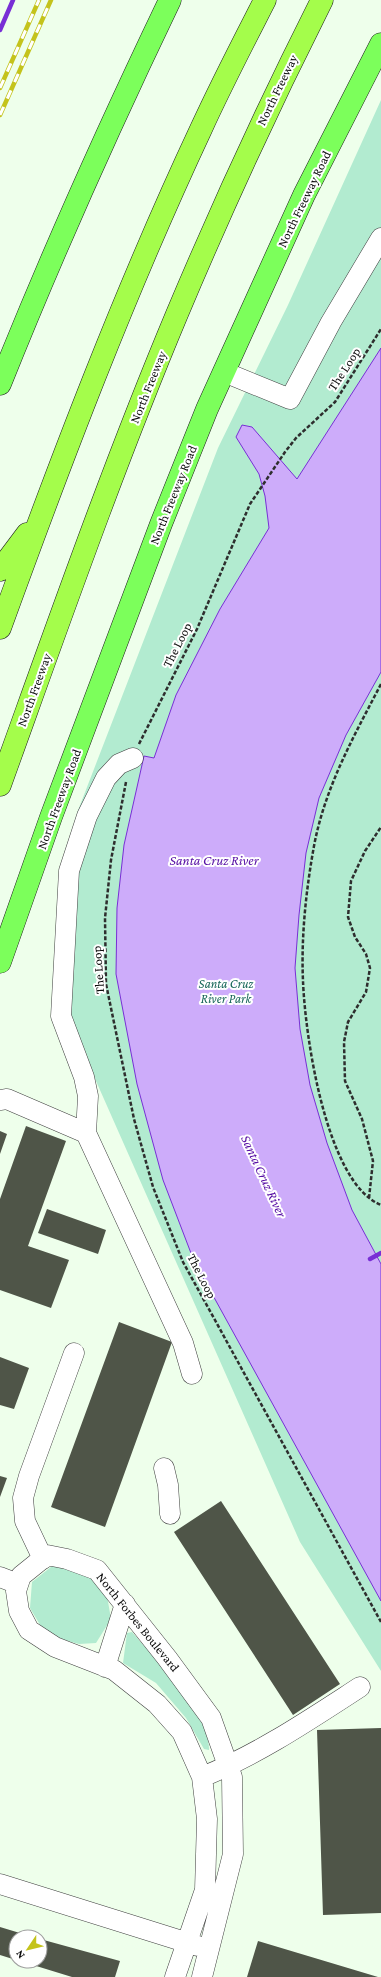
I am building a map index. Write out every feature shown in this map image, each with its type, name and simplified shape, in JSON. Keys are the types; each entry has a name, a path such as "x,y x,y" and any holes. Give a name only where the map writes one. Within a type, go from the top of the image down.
{"highway":[{"path":"0,628 41,515 129,292 201,128 265,0"},
{"name":"North Freeway","path":"1,783 93,528 177,313 248,152 322,0"},
{"path":"0,570 41,515"}],"main road":[{"path":"0,384 30,308 99,149 170,0"},
{"name":"North Freeway Road","path":"0,962 51,817 161,524 224,372 304,195 381,44"}],"street":[{"path":"224,372 290,399 331,322 381,238"},
{"path":"133,758 120,764 106,778 87,816 69,871 61,1016 84,1077 88,1096 86,1133 183,1343 192,1374"},
{"path":"0,1100 7,1099 86,1133"},
{"path":"74,1353 28,1476 23,1498 25,1521 42,1559 21,1576 9,1581 16,1591 19,1611 29,1630 55,1647 114,1670 157,1704 182,1732 202,1777 207,1819 205,1890 175,1977"},
{"path":"164,1468 168,1485 170,1514"},
{"name":"North Forbes Boulevard","path":"42,1559 47,1555 67,1559 97,1570 125,1604 211,1718 232,1776 233,1854 202,1977"},
{"path":"106,1666 125,1604"},
{"path":"202,1777 229,1766 285,1735 360,1687"},
{"path":"0,1884 209,1950"},
{"path":"201,1900 221,1905"}],"path":[{"name":"The Loop","path":"381,329 334,402 296,438 284,452 250,504 197,629 141,737 128,773 111,860 106,918 106,984 134,1119 153,1187 182,1262 381,1622"},
{"path":"381,684 343,757 325,804 314,846 304,928 303,982 313,1065 325,1117 345,1169 360,1191 381,1205"},
{"path":"369,1198 373,1161 362,1119 345,1081 344,1042 348,1022 366,992 370,968 366,954 355,937 348,917 351,881 365,851 381,827"}],"green space":[{"name":"Santa Cruz River","path":"381,100 381,1671 300,1542 69,1020 77,813 218,448 288,305"},
{"path":"56,1563 88,1574 106,1590 111,1619 96,1643 79,1644 46,1635 30,1608 32,1582"},
{"path":"132,1632 167,1672 192,1704 207,1736 209,1750 204,1749 186,1718 156,1683 123,1663 127,1633"}],"water":[{"name":"Santa Cruz River","path":"381,348 381,672 346,735 319,798 306,853 295,968 300,1029 310,1085 327,1143 352,1210 381,1264 381,1601 194,1261 163,1180 137,1084 116,974 117,908 124,845 144,756 154,758 176,695 220,609 269,528 265,496 259,474 236,437 242,425 252,427 297,479"}],"building":[{"path":"26,1126 66,1141 28,1246 69,1260 51,1308 0,1290 0,1199"},
{"path":"0,1131 7,1134 0,1154"},
{"path":"47,1209 106,1230 98,1254 38,1233"},
{"path":"119,1322 172,1342 105,1527 51,1507"},
{"path":"0,1357 29,1368 14,1409 0,1405"},
{"path":"0,1476 7,1478 0,1497"},
{"path":"221,1501 340,1684 293,1715 174,1532"},
{"path":"381,1728 381,1913 323,1915 317,1730"},
{"path":"0,1927 8,1929 8,1958 0,1955"},
{"path":"48,1941 120,1961 115,1977 72,1977 46,1969 48,1969"},
{"path":"258,1941 378,1977 247,1977"}],"waterway":[{"path":"0,30 13,0"},
{"path":"370,1259 381,1253"}],"railway":[{"path":"0,88 39,0"},
{"path":"0,115 51,0"}],"park label":[{"name":"Santa Cruz River Park","path":"226,990"}]}
